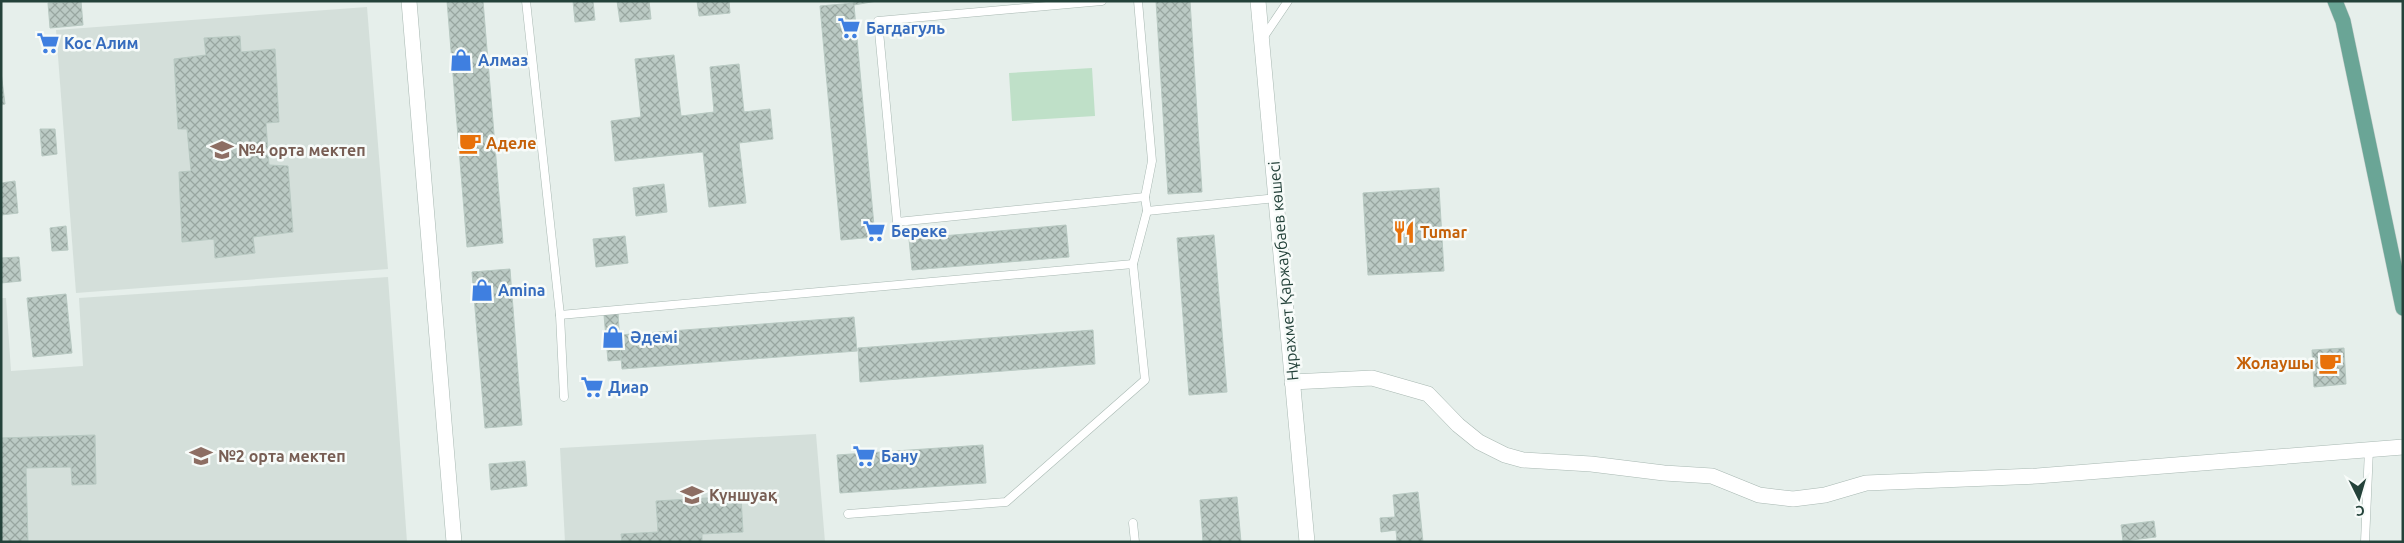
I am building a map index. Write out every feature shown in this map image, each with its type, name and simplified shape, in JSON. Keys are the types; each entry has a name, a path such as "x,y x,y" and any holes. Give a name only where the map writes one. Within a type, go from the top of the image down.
{"main road":[{"path":"2335,1 2343,21 2403,308"}],"street":[{"path":"409,1 454,542"},
{"name":"Нұрахмет Қаржаубаев көшесі","path":"1258,1 1307,542"},
{"path":"1292,382 1372,378 1428,394 1458,425 1479,442 1505,455 1523,460 1591,464 1664,473 1712,476 1759,496 1792,499 1825,495 1866,483 2036,476 2403,447"}],"lane":[{"path":"526,1 560,314 564,397"},
{"path":"1102,1 878,21 897,222 1146,196"},
{"path":"848,514 1006,502 1145,380 1133,264 1147,211 1146,196 1152,161 1138,1"},
{"path":"1262,39 1288,1"},
{"path":"1147,211 1276,198"},
{"path":"560,314 1133,264"},
{"path":"2365,542 2369,449"},
{"path":"1133,523 1135,542"}],"shaded area":[{"name":"№4 орта мектеп","path":"367,7 388,269 76,293 56,30"},
{"name":"№2 орта мектеп","path":"388,277 407,542 1,542 1,298 6,298 11,371 83,366 79,298"},
{"name":"Күншуақ","path":"816,434 825,542 565,542 560,448"}],"green space":[{"path":"1092,68 1095,116 1012,121 1009,73"}],"building":[{"path":"81,1 83,25 50,28 48,3"},
{"path":"447,1 483,1 503,243 467,247"},
{"path":"573,1 593,1 595,20 575,22"},
{"path":"617,1 649,1 651,19 620,22"},
{"path":"697,1 729,1 730,13 699,16"},
{"path":"854,1 877,1 854,5 875,237 841,240 820,6 854,3"},
{"path":"1156,1 1190,1 1202,192 1168,194"},
{"path":"240,36 241,52 275,49 279,122 266,123 269,165 288,166 293,232 253,237 255,253 215,258 214,239 182,242 179,172 191,171 187,129 178,129 174,59 206,55 204,38"},
{"path":"674,55 681,116 714,112 710,67 739,64 744,112 770,109 773,139 739,143 746,203 709,207 703,152 615,161 611,121 641,117 635,59"},
{"path":"1,72 5,104 1,105"},
{"path":"40,129 55,129 57,154 42,156"},
{"path":"15,181 18,213 1,215 1,183"},
{"path":"664,184 667,212 636,216 633,188"},
{"name":"Tumar","path":"1439,188 1444,271 1368,275 1363,193"},
{"path":"1066,225 1069,257 912,270 909,239"},
{"path":"66,226 68,250 52,251 50,228"},
{"path":"1214,235 1227,392 1189,395 1177,238"},
{"path":"625,236 628,263 596,267 593,239"},
{"path":"19,257 21,281 1,283 1,258"},
{"path":"510,269 522,425 485,428 472,272"},
{"path":"66,294 72,353 33,357 27,298"},
{"name":"Әдемі","path":"618,313 621,360 608,361 604,315"},
{"path":"854,317 857,351 622,369 619,335"},
{"path":"1093,330 1095,364 860,382 858,348"},
{"path":"2344,348 2346,384 2314,387 2312,350"},
{"path":"95,435 96,484 72,485 71,467 26,468 28,542 1,542 1,438"},
{"path":"983,445 986,483 840,493 837,455"},
{"path":"525,461 527,486 491,490 489,464"},
{"path":"1418,492 1423,542 1397,542 1396,530 1381,532 1380,518 1395,517 1393,495"},
{"path":"741,496 743,532 702,534 702,542 622,542 621,534 658,532 656,501"},
{"path":"1237,497 1241,542 1203,542 1200,500"},
{"path":"2154,521 2156,537 2123,541 2121,525"}],"place":[{"name":"Багдагуль","path":"849,28"},
{"name":"Кос Алим","path":"48,43"},
{"name":"Алмаз","path":"461,60"},
{"name":"Аделе","path":"470,143"},
{"name":"№4 орта мектеп","path":"222,150"},
{"name":"Береке","path":"874,231"},
{"name":"Tumar","path":"1404,232"},
{"name":"Amina","path":"482,290"},
{"name":"Әдемі","path":"613,337"},
{"name":"Жолаушы","path":"2330,363"},
{"name":"Диар","path":"592,387"},
{"name":"№2 орта мектеп","path":"201,456"},
{"name":"Бану","path":"864,456"},
{"name":"Күншуақ","path":"692,495"}]}
